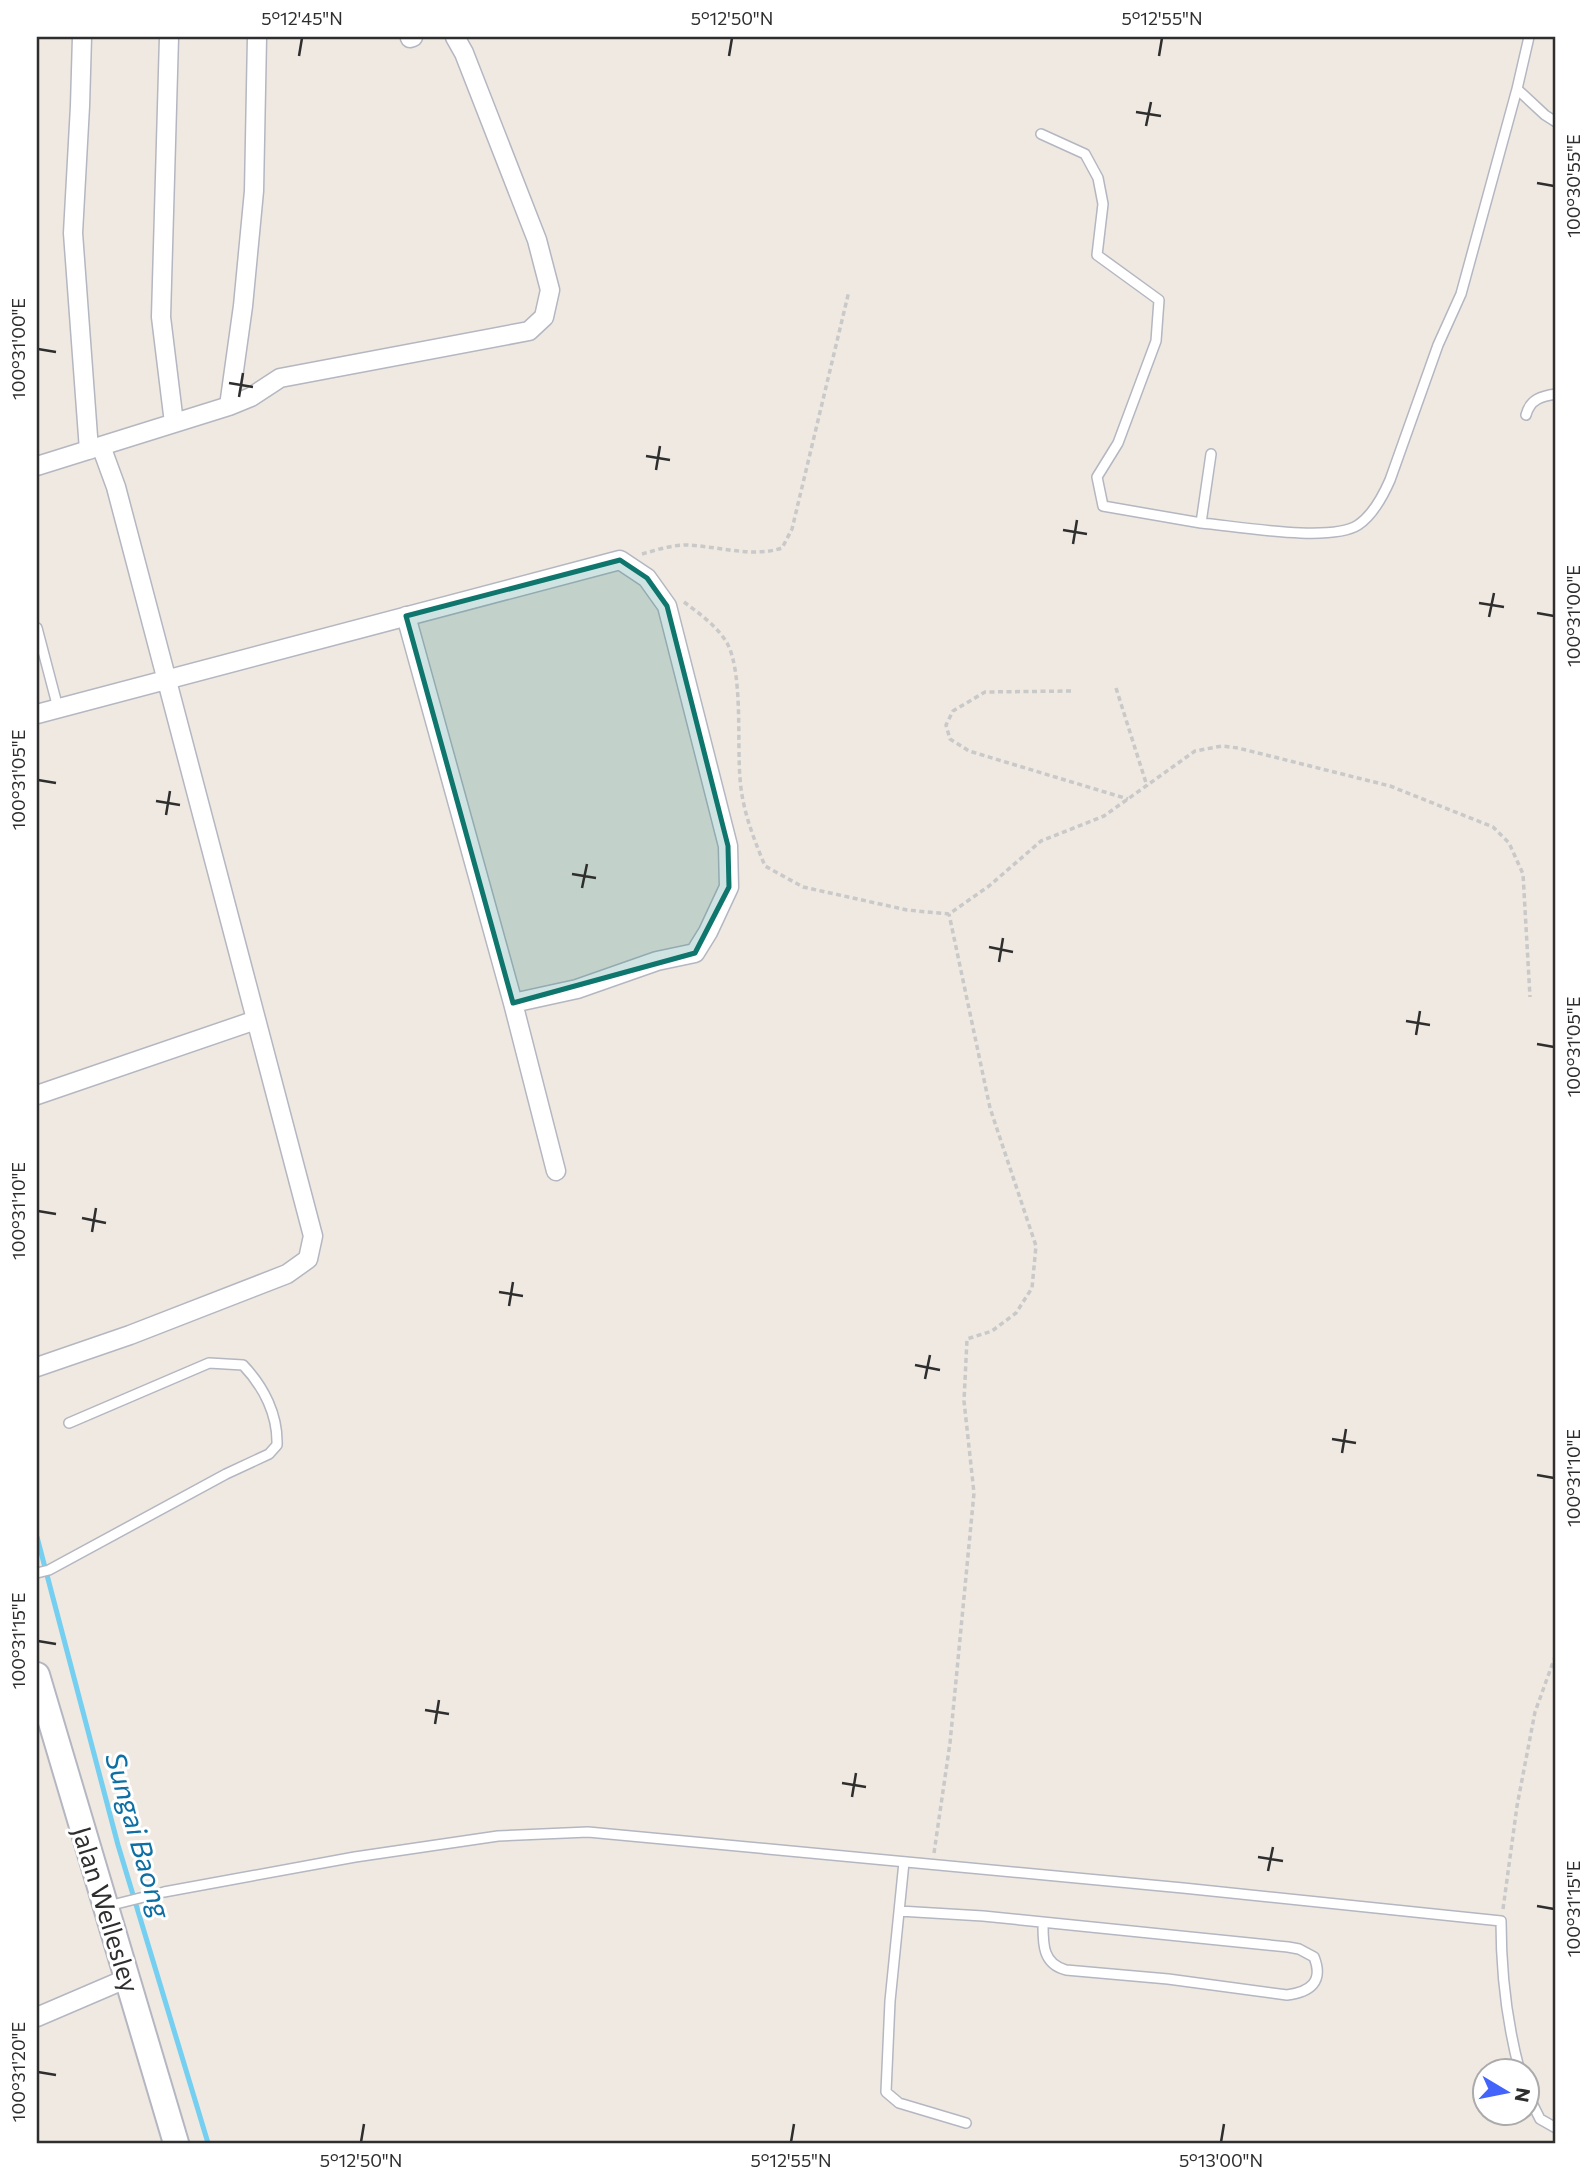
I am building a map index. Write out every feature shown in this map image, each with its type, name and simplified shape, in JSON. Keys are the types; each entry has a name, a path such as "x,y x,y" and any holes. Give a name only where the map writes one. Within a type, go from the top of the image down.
{"main road":[{"name":"Jalan Wellesley","path":"37,1675 114,1904 128,1978 176,2143"}],"street":[{"path":"37,1367 130,1335 287,1274 308,1259 313,1236 116,487 95,448 73,233 82,37"},
{"path":"169,37 161,317 174,423"},
{"path":"229,406 243,306 254,191 257,37"},
{"path":"37,466 229,406 251,397 280,378 529,331 544,317 550,290 537,240 464,53 454,37"},
{"path":"37,714 620,560 647,578 667,606 728,846 729,887 695,953 657,961 577,989 513,1003"},
{"path":"406,617 513,1003 556,1171"},
{"path":"37,1095 256,1020"},
{"path":"37,2017 128,1978"}],"lane":[{"path":"1041,134 1085,154 1098,178 1103,204 1097,255 1159,300 1156,341 1118,443 1097,477 1103,506 1201,523 1328,533 1351,529 1360,524 1375,507 1390,481 1438,345 1461,294 1529,37"},
{"path":"1517,89 1556,122"},
{"path":"1526,415 1528,407 1534,401 1556,394"},
{"path":"1201,523 1211,454"},
{"path":"37,628 58,708"},
{"path":"37,1573 49,1570 226,1474 270,1454 277,1445 278,1425 257,1380 243,1365 209,1363 69,1423"},
{"path":"114,1904 355,1857 498,1836 589,1832 1501,1921 1501,1965 1508,2028 1516,2058"},
{"path":"904,1862 890,2001 886,2092 899,2103 966,2123"},
{"path":"899,1910 1042,1922 1288,1947 1314,1957 1316,1978 1306,1992 1287,1995 1168,1979 1066,1970 1054,1966 1047,1959 1042,1922"},
{"path":"1540,2119 1556,2128"}],"path":[{"path":"620,560 684,545 758,551 782,548 792,529 849,291"},
{"path":"681,599 708,620 728,644 737,681 742,793 747,821 765,866 803,887 907,910 949,914 989,886 1041,841 1104,816 1195,751 1222,746 1328,769 1390,786 1493,827 1509,843 1523,874 1530,997"},
{"path":"1116,688 1147,786"},
{"path":"1071,691 985,692 953,711 946,725 950,739 969,751 1128,799"},
{"path":"932,1865 950,1743 974,1493 964,1401 967,1339 992,1331 1016,1313 1032,1288 1036,1246 990,1108 949,914"},
{"path":"1501,1921 1517,1805 1535,1712 1556,1654"}],"highlighted area":[{"path":"620,560 647,578 667,606 728,846 729,887 695,953 513,1003 406,616"}],"waterway":[{"name":"Sungai Baong","path":"37,1537 118,1845 208,2143"}]}
